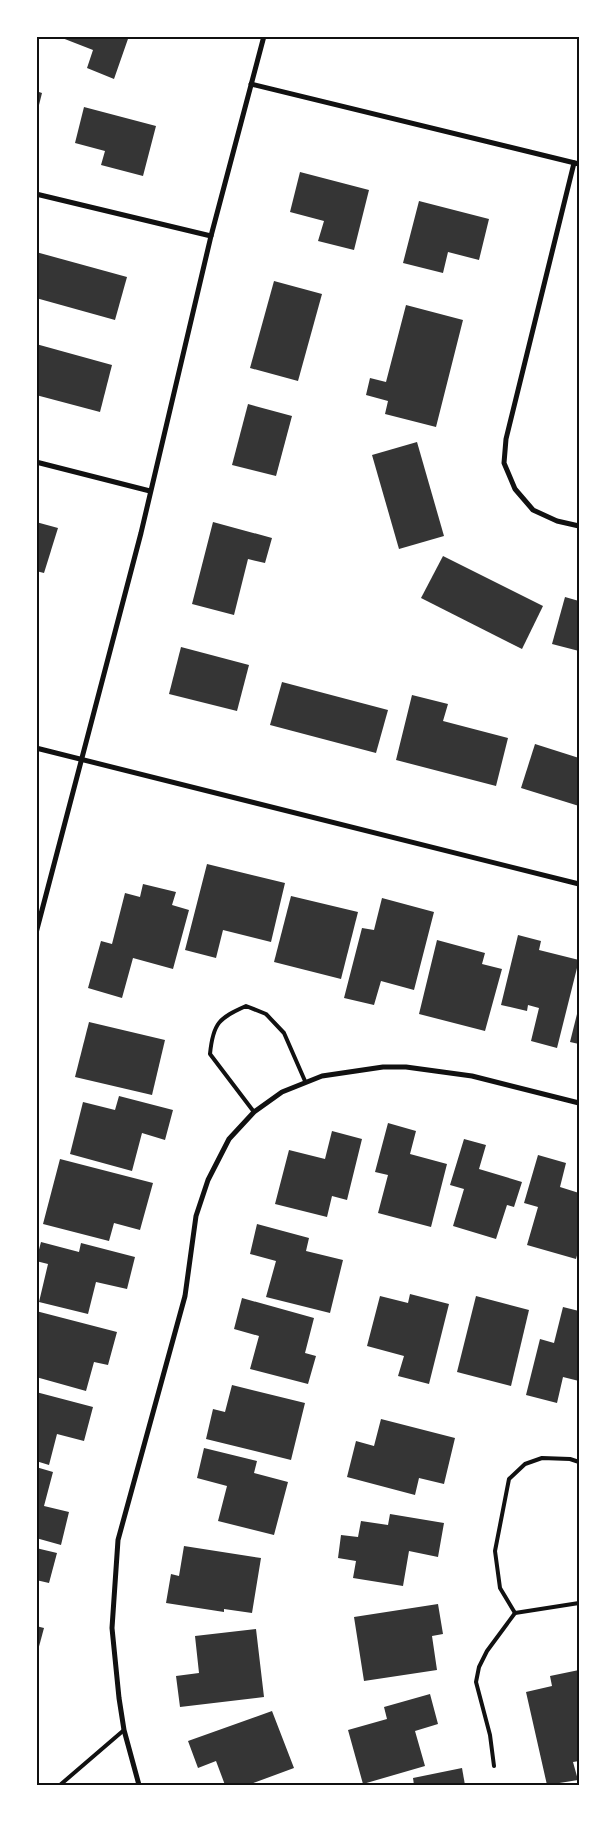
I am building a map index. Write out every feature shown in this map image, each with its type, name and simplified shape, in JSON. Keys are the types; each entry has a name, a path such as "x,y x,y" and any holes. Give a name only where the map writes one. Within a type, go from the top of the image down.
{"street":[{"path":"36,933 150,491 211,236 264,36"},
{"path":"251,84 576,164 506,440 504,462 515,489 533,510 557,521 579,526"},
{"path":"36,194 211,236"},
{"path":"36,462 150,491"},
{"path":"36,748 579,884"},
{"path":"139,1785 124,1730 112,1628 118,1540 186,1296 196,1216 208,1180 229,1139 254,1112 282,1092 305,1081 322,1076 383,1067 406,1067 492,1080 579,1102"}],"lane":[{"path":"254,1112 210,1054 211,1037 223,1016 246,1006 266,1014 284,1033 305,1081"},
{"path":"515,1612 500,1588 495,1551 509,1478 526,1464 542,1458 570,1459 579,1462"},
{"path":"494,1766 490,1734 476,1682 479,1667 487,1651 515,1612 579,1603"},
{"path":"60,1785 124,1730"}],"building":[{"path":"57,36 129,36 114,79 87,68 93,50"},
{"path":"36,91 42,93 37,113 36,113"},
{"path":"84,107 156,126 143,176 101,165 105,151 75,143"},
{"path":"300,172 369,190 354,250 318,241 324,221 290,212"},
{"path":"419,201 489,219 479,260 448,252 443,273 403,263"},
{"path":"36,252 127,277 115,320 36,298"},
{"path":"274,281 322,294 298,381 250,368"},
{"path":"406,305 463,320 436,427 385,414 388,401 366,395 370,378 386,382"},
{"path":"36,344 112,365 100,412 36,395"},
{"path":"248,404 292,416 276,476 232,465"},
{"path":"417,442 444,536 399,549 372,455"},
{"path":"36,522 58,528 44,573 36,571"},
{"path":"213,522 272,538 265,563 248,559 234,615 192,604"},
{"path":"443,556 543,606 522,649 421,598"},
{"path":"565,597 579,601 579,651 552,644"},
{"path":"181,647 249,665 237,711 169,694"},
{"path":"282,682 388,710 376,753 270,725"},
{"path":"412,695 448,704 443,721 508,738 496,786 396,760"},
{"path":"535,744 579,758 579,806 521,788"},
{"path":"207,864 285,883 271,942 223,930 216,958 185,950"},
{"path":"143,884 176,892 172,905 189,910 173,969 133,958 122,998 88,988 101,941 112,944 125,893 140,897"},
{"path":"291,896 358,912 341,979 274,962"},
{"path":"382,898 434,912 414,990 381,981 374,1005 344,998 362,928 374,930"},
{"path":"518,935 541,941 539,950 579,960 557,1048 531,1041 539,1008 528,1005 527,1011 501,1005"},
{"path":"437,940 485,953 482,964 502,969 485,1031 419,1014"},
{"path":"579,1010 579,1044 570,1042"},
{"path":"89,1022 165,1040 152,1095 75,1077"},
{"path":"119,1096 173,1110 165,1140 142,1133 132,1171 70,1154 83,1102 115,1110"},
{"path":"388,1123 416,1131 410,1154 447,1164 431,1227 378,1213 388,1175 375,1172"},
{"path":"332,1131 362,1139 347,1200 332,1196 327,1217 275,1204 289,1150 325,1159"},
{"path":"464,1139 486,1145 479,1169 522,1182 514,1207 507,1205 496,1239 453,1226 464,1189 450,1185"},
{"path":"538,1155 566,1163 560,1187 579,1193 579,1248 576,1259 527,1245 538,1207 524,1203"},
{"path":"60,1159 153,1183 140,1230 114,1223 109,1241 43,1224"},
{"path":"257,1224 309,1238 306,1251 343,1260 330,1313 266,1297 276,1261 250,1254"},
{"path":"41,1242 79,1252 81,1243 135,1257 127,1289 96,1282 88,1314 39,1302 48,1264 36,1261"},
{"path":"410,1294 449,1304 429,1384 398,1376 404,1356 367,1346 380,1296 408,1303"},
{"path":"476,1296 529,1310 511,1386 457,1372"},
{"path":"242,1298 314,1318 305,1353 316,1356 308,1384 250,1369 259,1336 234,1329"},
{"path":"563,1307 579,1311 579,1381 563,1377 557,1403 526,1395 540,1339 554,1343"},
{"path":"36,1311 117,1332 108,1365 94,1362 86,1391 36,1377"},
{"path":"232,1385 305,1403 291,1460 206,1439 213,1409 225,1412"},
{"path":"36,1392 93,1407 84,1441 57,1434 49,1465 36,1461"},
{"path":"381,1419 455,1438 444,1484 419,1478 415,1495 347,1477 356,1441 374,1446"},
{"path":"204,1448 257,1461 254,1473 288,1482 274,1535 218,1521 227,1486 197,1478"},
{"path":"36,1467 53,1472 44,1506 69,1512 61,1545 36,1538"},
{"path":"390,1514 444,1523 438,1557 409,1551 403,1586 353,1578 356,1561 338,1558 341,1535 358,1537 361,1521 388,1525"},
{"path":"184,1546 261,1558 252,1613 224,1609 224,1612 166,1603 171,1574 179,1576"},
{"path":"36,1548 57,1553 49,1583 36,1580"},
{"path":"438,1604 443,1634 432,1636 437,1670 364,1681 354,1617"},
{"path":"36,1626 44,1628 37,1654 36,1654"},
{"path":"256,1629 264,1697 180,1707 176,1676 199,1673 195,1636"},
{"path":"579,1670 579,1761 573,1762 578,1780 547,1785 526,1692 552,1686 550,1676"},
{"path":"430,1694 438,1724 415,1731 425,1766 363,1784 348,1730 387,1719 384,1707"},
{"path":"272,1711 294,1768 248,1785 225,1785 216,1761 198,1768 188,1741"},
{"path":"462,1768 465,1785 414,1785 413,1778"}]}
